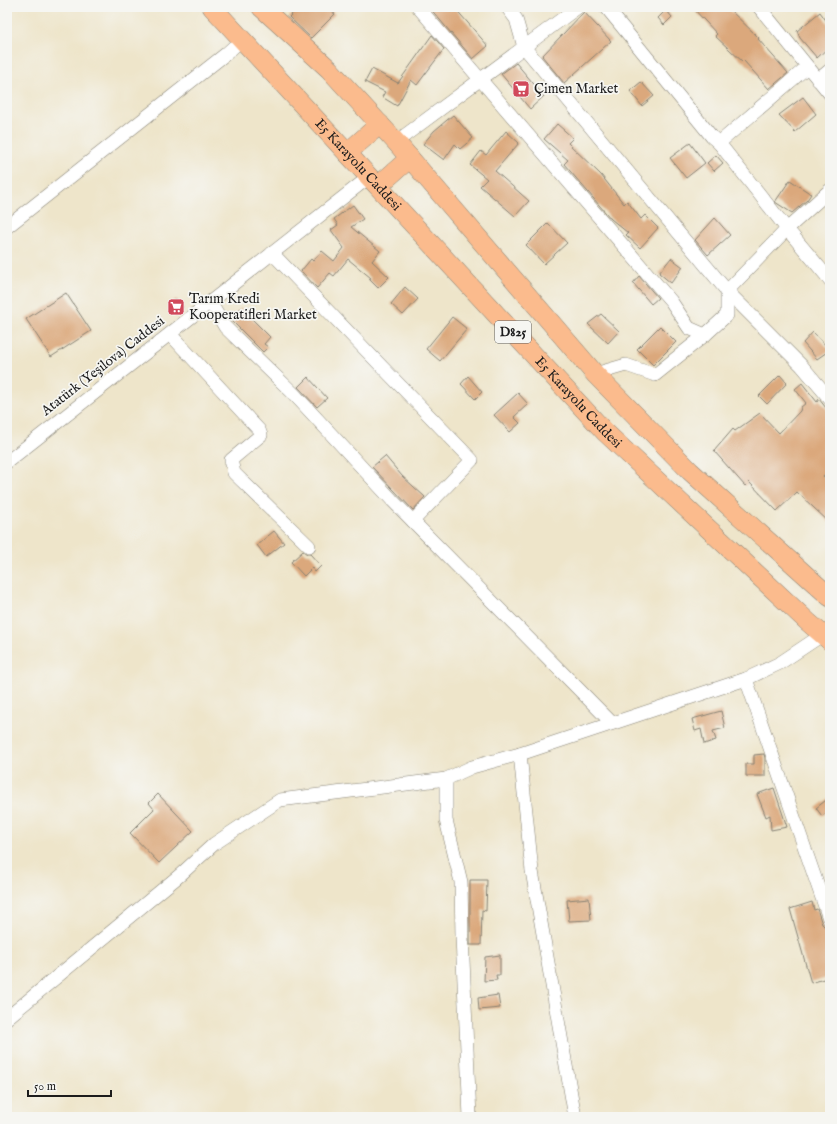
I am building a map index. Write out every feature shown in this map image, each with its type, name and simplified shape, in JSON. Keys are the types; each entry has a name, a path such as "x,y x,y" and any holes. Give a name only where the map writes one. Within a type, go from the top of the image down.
{"highway":[{"name":"E5 Karayolu Caddesi","path":"212,7 605,432 826,638"},
{"name":"D825","path":"261,7 329,69 380,124 595,374 690,471 830,597"},
{"path":"346,153 380,124"},
{"path":"373,182 410,158"}],"street":[{"path":"418,7 671,301 689,328 705,335"},
{"path":"507,7 516,19 524,47 727,291 802,366 830,399"},
{"path":"396,142 578,7"},
{"path":"606,7 712,137 719,143 787,230 830,280"},
{"path":"759,7 830,94"},
{"path":"7,227 242,40"},
{"path":"719,143 807,67"},
{"path":"818,80 830,70"},
{"name":"Atatürk (Yeşilova) Caddesi","path":"7,462 272,253 373,182"},
{"path":"595,374 626,365 655,374 705,335 727,315 727,291 787,230 830,190"},
{"path":"272,253 472,460 414,521"},
{"path":"210,302 225,327 294,394 414,521 612,723"},
{"path":"170,334 259,430 261,435 231,460 234,473 309,546"},
{"path":"7,1018 180,875 214,844 280,800 446,779 472,767 520,754 746,679 826,638"},
{"path":"746,679 830,921"},
{"path":"520,754 532,871 575,1117"},
{"path":"446,779 446,820 461,882 470,1117"}],"building":[{"path":"299,7 338,7 332,12 335,14 311,38 289,17"},
{"path":"429,7 454,7 488,46 473,59"},
{"path":"692,7 727,7 759,38 758,39 788,73 769,89 744,61 743,62 715,36 717,34"},
{"path":"666,10 672,17 664,25 658,18"},
{"path":"584,12 611,41 564,83 542,56"},
{"path":"820,12 830,26 830,46 817,58 800,38 797,31"},
{"path":"432,35 444,49 417,85 411,80 397,106 382,97 385,92 365,82 372,69 398,83"},
{"path":"516,63 544,96 530,109 501,74"},
{"path":"641,82 654,96 642,106 630,91"},
{"path":"803,97 816,114 795,132 779,115"},
{"path":"453,115 473,138 460,149 455,144 444,160 423,144 434,131"},
{"path":"557,124 573,138 568,143 601,175 624,204 627,201 641,219 645,215 658,228 640,248 626,235 628,233 611,219 564,164 568,160 544,139"},
{"path":"506,131 519,143 495,171 529,201 515,216 480,186 487,179 470,165 481,151 486,155"},
{"path":"690,143 705,163 686,178 670,158"},
{"path":"716,155 723,163 714,171 707,163"},
{"path":"790,180 811,194 807,200 792,213 775,202"},
{"path":"353,205 363,219 351,227 380,251 372,261 389,277 378,288 369,279 371,278 348,259 334,276 330,273 317,288 301,271 311,259 313,261 322,251 334,261 344,248 331,230 338,225 334,219"},
{"path":"715,218 730,235 708,255 695,240"},
{"path":"548,223 567,243 544,264 526,245"},
{"path":"671,258 683,267 671,283 659,273"},
{"path":"639,276 658,298 651,304 633,283"},
{"path":"405,287 418,299 403,315 391,304"},
{"path":"66,293 91,331 51,357 26,319"},
{"name":"Tarım Kredi Kooperatifleri Market","path":"176,299 183,307 176,315 168,306"},
{"path":"241,308 270,337 264,344 268,347 263,352 230,319"},
{"path":"601,314 619,331 608,343 588,324"},
{"path":"452,317 467,329 440,361 426,349"},
{"path":"660,326 676,342 653,365 637,349"},
{"path":"813,332 830,350 817,359 803,343"},
{"path":"780,375 787,383 767,404 759,396"},
{"path":"468,376 482,392 475,399 461,384"},
{"path":"308,377 327,398 317,407 298,387"},
{"path":"802,383 817,402 819,399 830,413 830,471 823,476 830,482 830,523 797,492 777,511 749,482 745,486 714,451 733,429 735,431 760,413 779,433 806,403 795,389"},
{"path":"518,393 528,404 514,417 520,423 510,432 494,415"},
{"path":"385,456 402,476 425,497 413,510 372,467"},
{"path":"274,531 284,543 266,557 257,545"},
{"path":"303,551 310,554 321,566 315,572 312,568 304,576 291,562"},
{"path":"721,711 725,728 713,731 716,740 704,744 701,729 695,731 692,719"},
{"path":"764,754 765,776 746,776 746,764 754,764 754,755"},
{"path":"774,788 787,827 771,830 770,815 766,817 757,794"},
{"path":"158,794 193,831 159,863 130,833 154,809 149,803"},
{"path":"830,797 830,810 822,816 816,808"},
{"path":"470,880 487,880 486,911 482,910 481,945 470,945"},
{"path":"589,898 591,920 569,921 567,900"},
{"path":"812,902 814,910 817,909 822,924 829,929 830,933 830,977 811,983 790,909"},
{"path":"500,955 500,975 496,975 497,980 484,981 485,957"},
{"path":"498,995 500,1008 479,1010 478,998"}],"place":[{"name":"Çimen Market","path":"521,89"},
{"name":"Tarım Kredi Kooperatifleri Market","path":"176,307"}]}
